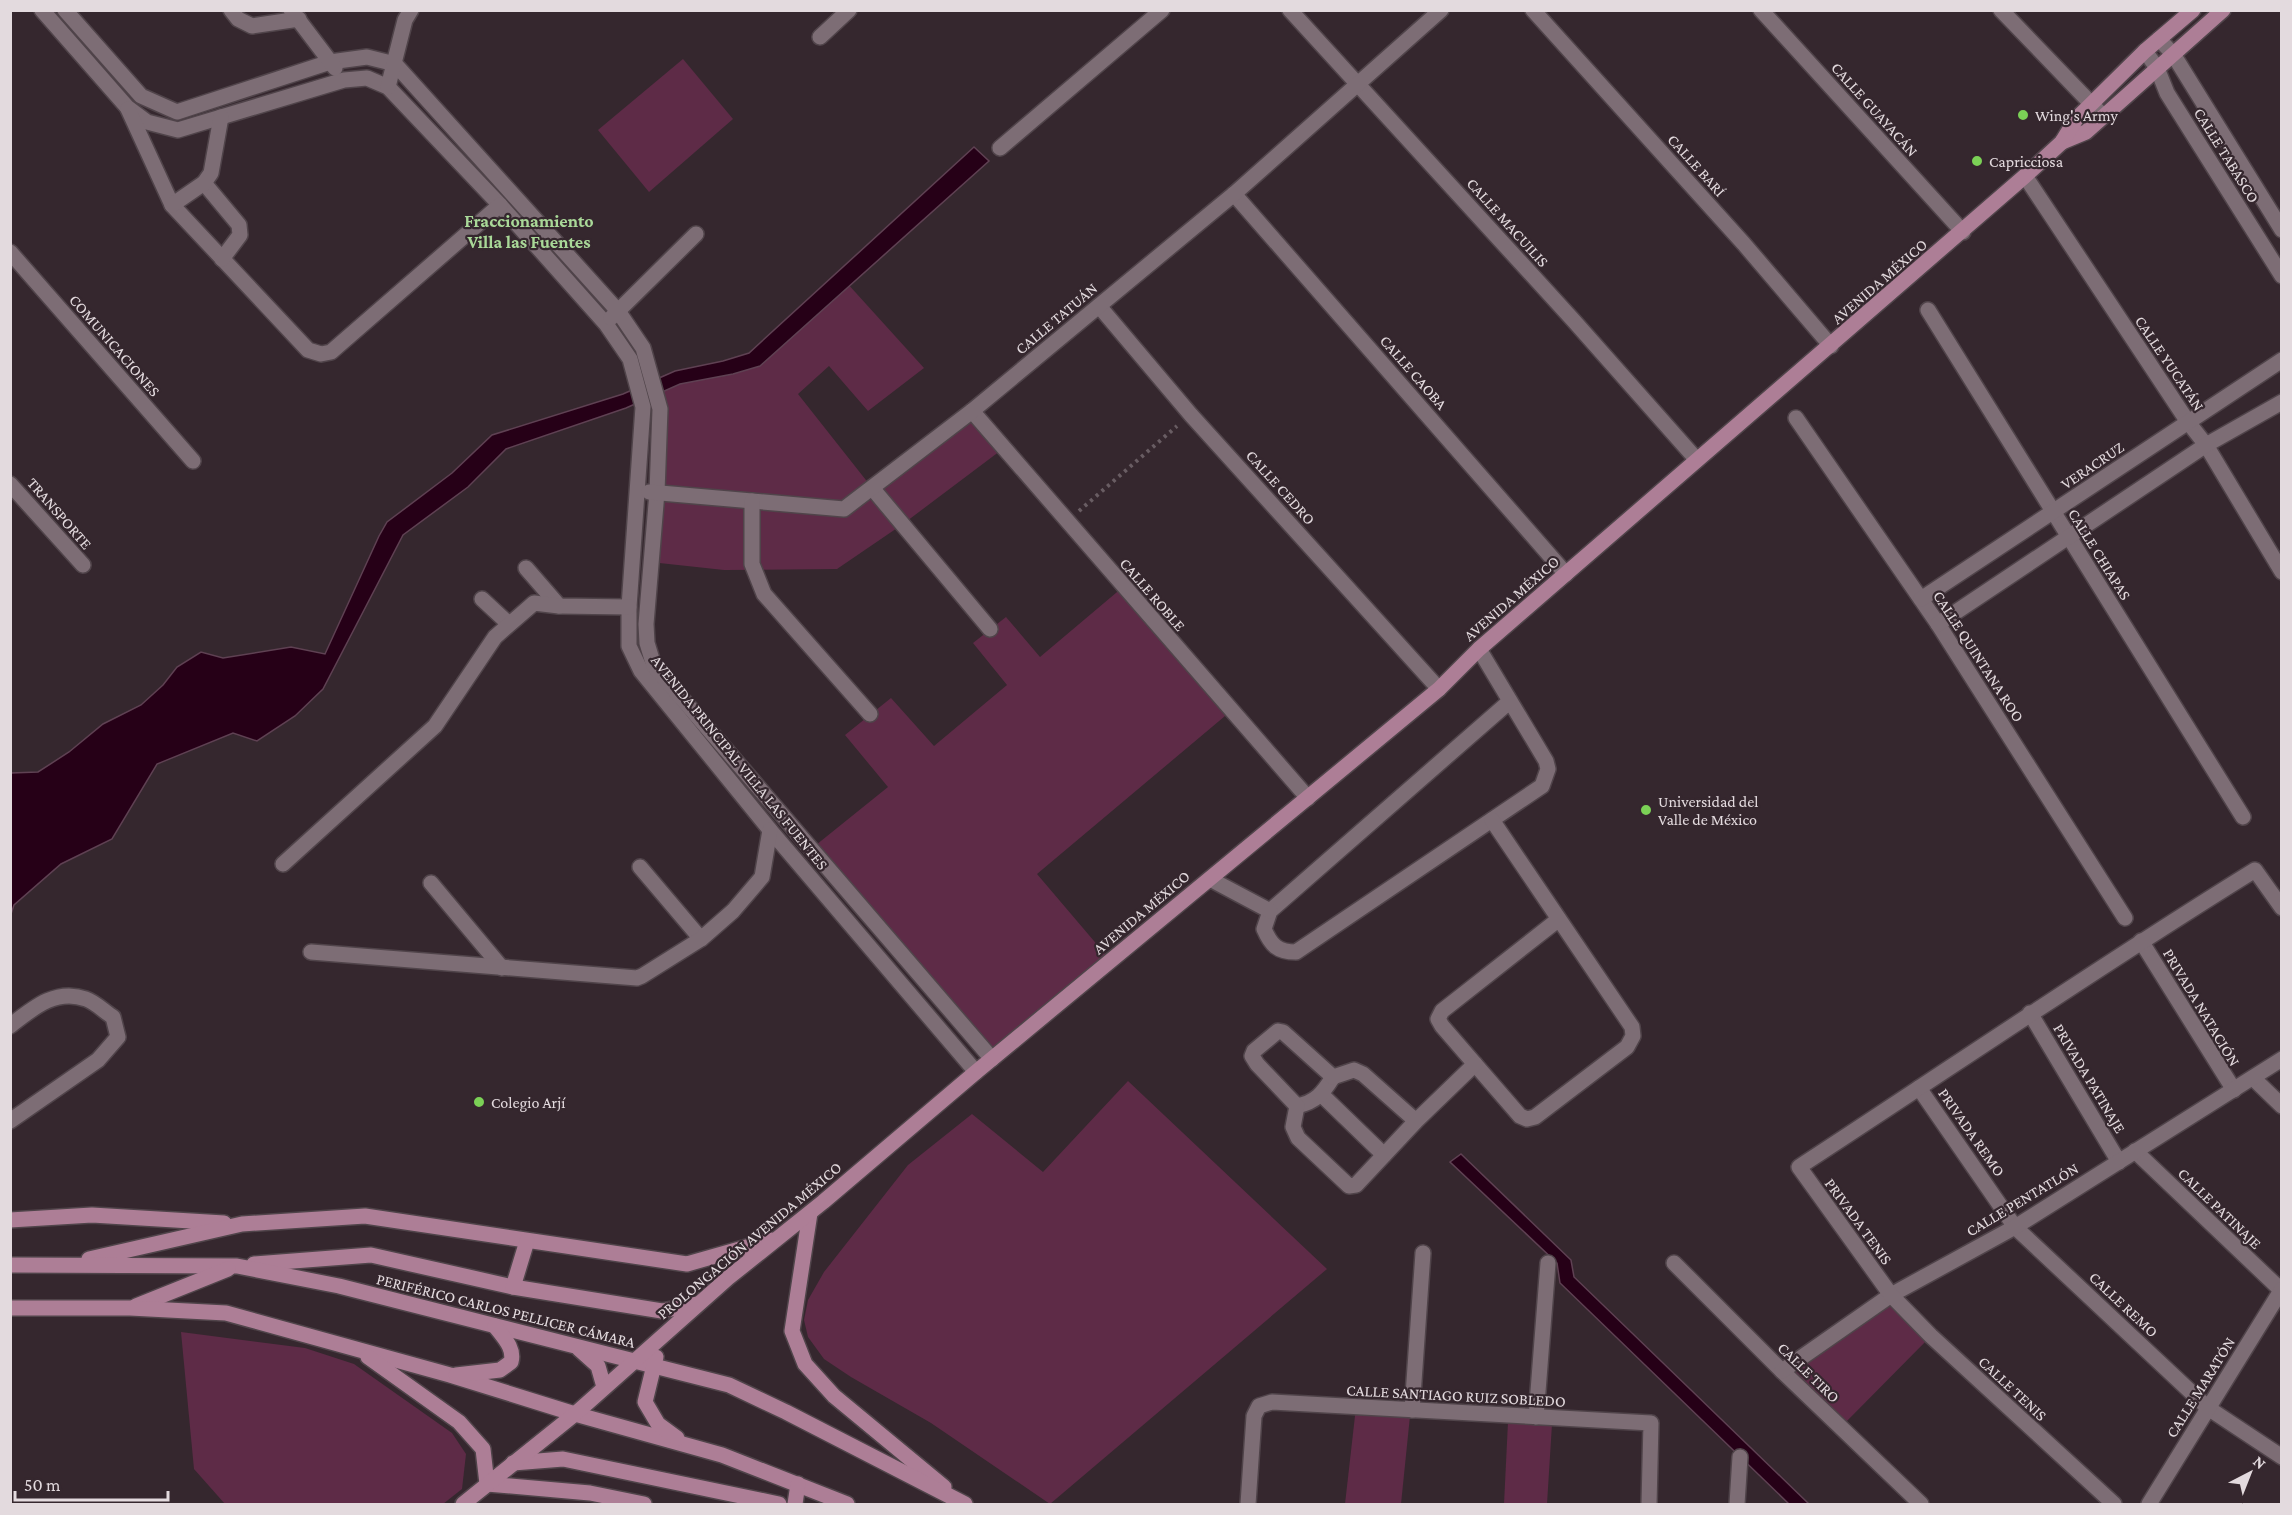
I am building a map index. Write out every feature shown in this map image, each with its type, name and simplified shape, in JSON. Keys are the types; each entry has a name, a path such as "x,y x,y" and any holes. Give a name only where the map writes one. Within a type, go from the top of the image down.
{"main road":[{"name":"AVENIDA MÉXICO","path":"976,1072 1439,689 1479,649 1963,232 2062,142 2076,119 2145,51 2193,10"},
{"name":"AVENIDA MÉXICO","path":"2062,142 2086,132 2223,10"},
{"name":"PROLONGACIÓN AVENIDA MÉXICO","path":"463,1504 575,1414 699,1303 810,1213 976,1072"},
{"path":"810,1213 792,1330 805,1364 834,1396 965,1504"},
{"path":"10,1220 92,1215 242,1224 365,1216 687,1264 779,1237"},
{"path":"63,1266 242,1224"},
{"path":"513,1287 526,1241"},
{"path":"130,1308 237,1266 371,1255 513,1287 662,1311 699,1303"},
{"name":"PERIFÉRICO CARLOS PELLICER CÁMARA","path":"10,1266 237,1266 339,1286 729,1386 786,1412 965,1504"},
{"path":"10,1308 130,1308 226,1313 450,1375 575,1414 722,1455 847,1504"},
{"path":"450,1375 500,1370 511,1362 510,1346 495,1326"},
{"path":"661,1336 645,1402 658,1424 686,1444"},
{"path":"578,1347 598,1366 604,1388"},
{"path":"359,1350 459,1422 483,1449 487,1484 590,1493 644,1504"},
{"path":"513,1463 563,1459 779,1504"},
{"path":"795,1504 798,1484"}],"street":[{"name":"AVENIDA PRINCIPAL VILLA LAS FUENTES","path":"42,10 127,106 147,122 178,130 344,80 367,78 388,87 500,205 606,324 630,359 643,407 629,607 629,646 641,671 770,830 976,1072"},
{"path":"65,10 141,96 177,112 330,62 367,57 395,64"},
{"path":"231,10 238,19 252,26 295,15 344,80"},
{"path":"388,87 405,20 411,10"},
{"path":"820,37 849,10"},
{"path":"1000,148 1162,10"},
{"name":"CALLE MACUILIS","path":"1290,10 1574,321 1697,460"},
{"name":"CALLE TATUÁN","path":"637,490 844,509 972,411 1234,194 1441,10"},
{"name":"CALLE BARÍ","path":"1533,10 1744,244 1831,346"},
{"name":"CALLE GUAYACÁN","path":"1761,10 1963,232"},
{"path":"2001,10 2103,116"},
{"name":"CALLE TABASCO","path":"2159,39 2173,54 2282,230"},
{"name":"CALLE TABASCO","path":"2145,51 2157,68 2167,93 2282,276"},
{"name":"AVENIDA PRINCIPAL VILLA LAS FUENTES","path":"395,64 618,311 643,348 660,409 657,492 646,624 646,643 654,666 992,1059"},
{"path":"127,106 172,205 308,351 321,354 331,352 500,205"},
{"path":"172,205 204,183 211,173 221,117"},
{"name":"CALLE YUCATÁN","path":"2025,176 2188,422 2206,445 2282,572"},
{"path":"204,183 239,225 240,235 222,259"},
{"name":"CALLE CAOBA","path":"1234,194 1566,574"},
{"path":"606,324 696,234"},
{"name":"COMUNICACIONES","path":"10,252 193,461"},
{"name":"CALLE CEDRO","path":"1099,306 1191,415 1439,689"},
{"name":"CALLE CHIAPAS","path":"1928,310 2242,817"},
{"name":"VERACRUZ","path":"1922,599 2282,360"},
{"path":"1938,624 2206,445 2282,402"},
{"name":"CALLE ROBLE","path":"972,411 1308,798"},
{"name":"CALLE QUINTANA ROO","path":"1796,418 1922,599 2126,918"},
{"name":"TRANSPORTE","path":"10,484 83,565"},
{"path":"873,489 990,629"},
{"path":"752,501 752,564 764,594 870,714"},
{"path":"526,568 559,606"},
{"path":"482,599 509,624"},
{"path":"283,864 435,726 495,637 534,603 559,606 629,607"},
{"path":"1479,649 1546,761 1548,769 1542,786 1296,952 1282,952 1271,943 1264,929 1270,911 1509,702"},
{"path":"1492,820 1559,919 1632,1027 1633,1035 1626,1047 1535,1117 1527,1119 1520,1116 1438,1019 1442,1011 1559,919"},
{"path":"311,952 637,978 701,939 733,910 762,877 770,830"},
{"path":"640,867 701,939"},
{"path":"1919,1088 2030,1012 2255,870 2282,908"},
{"path":"1210,879 1270,911"},
{"path":"430,883 502,968"},
{"name":"PRIVADA NATACIÓN","path":"2140,941 2234,1090"},
{"path":"10,1026 32,1008 57,995 86,999 113,1017 117,1037 98,1060 10,1121"},
{"name":"PRIVADA PATINAJE","path":"2030,1012 2119,1162"},
{"path":"1296,1107 1252,1056 1254,1051 1278,1031 1287,1034 1334,1077"},
{"name":"CALLE PENTATLÓN","path":"1782,1371 1891,1295 2015,1227 2282,1059"},
{"path":"1296,1107 1293,1127 1298,1138 1348,1186 1356,1185 1474,1064"},
{"path":"1296,1107 1310,1103 1322,1095 1334,1077 1354,1070 1363,1074 1416,1121"},
{"name":"PRIVADA NATACIÓN","path":"2253,1078 2282,1106"},
{"name":"PRIVADA TENIS","path":"1891,1295 1799,1167 1919,1088"},
{"name":"PRIVADA REMO","path":"1919,1088 2015,1227"},
{"path":"1322,1095 1383,1155"},
{"name":"CALLE PATINAJE","path":"2135,1151 2281,1290"},
{"name":"CALLE REMO","path":"2015,1227 2208,1408"},
{"path":"1412,1410 1423,1253"},
{"path":"1536,1418 1548,1263"},
{"name":"CALLE TIRO","path":"1674,1263 1782,1371 1921,1504"},
{"name":"CALLE MARATÓN","path":"2149,1504 2281,1290"},
{"name":"CALLE TENIS","path":"1891,1295 1931,1336 2114,1504"},
{"name":"CALLE SANTIAGO RUIZ SOBLEDO","path":"1248,1504 1254,1416 1259,1406 1272,1402 1651,1423 1649,1504"},
{"path":"2208,1408 2282,1457"},
{"path":"1737,1504 1740,1457"}],"path":[{"path":"1067,522 1191,415"}],"shaded area":[{"path":"683,59 733,119 649,192 598,130"},
{"path":"974,147 989,161 760,366 733,374 680,384 626,408 506,449 468,487 403,535 323,689 295,716 257,741 233,733 157,764 112,839 61,864 14,905 11,914 11,773 38,772 69,752 103,724 141,705 163,685 177,667 201,652 223,658 291,647 325,654 387,522 452,473 492,435 623,394 675,371 749,353"},
{"path":"837,272 924,368 868,411 829,366 798,394 873,489 972,411 1004,448 903,524 837,569 724,570 650,562 657,492 652,380 675,371 749,353"},
{"path":"1123,587 1231,711 1037,874 1111,961 992,1059 811,849 888,787 845,735 891,698 934,746 1007,685 973,643 1006,617 1040,657"},
{"path":"1128,1081 1327,1269 1050,1504 931,1423 824,1359 808,1337 804,1320 808,1300 824,1272 908,1165 972,1114 1043,1172"},
{"path":"1461,1154 1571,1260 1574,1277 1809,1504 1789,1504 1560,1283 1557,1263 1450,1162"},
{"path":"1891,1295 1931,1336 1841,1427 1782,1371"},
{"path":"181,1332 305,1348 354,1364 452,1433 466,1454 462,1489 443,1504 225,1504 194,1469"},
{"path":"1356,1407 1410,1416 1401,1504 1345,1504"},
{"path":"1508,1422 1552,1424 1547,1504 1504,1504"}],"place":[{"name":"Wing's Army","path":"2023,115"},
{"name":"Capricciosa","path":"1977,161"},
{"name":"Universidad del Valle de México","path":"1646,810"},
{"name":"Colegio Arjí","path":"479,1102"}],"district":[{"name":"Fraccionamiento Villa las Fuentes","path":"529,231"}]}
